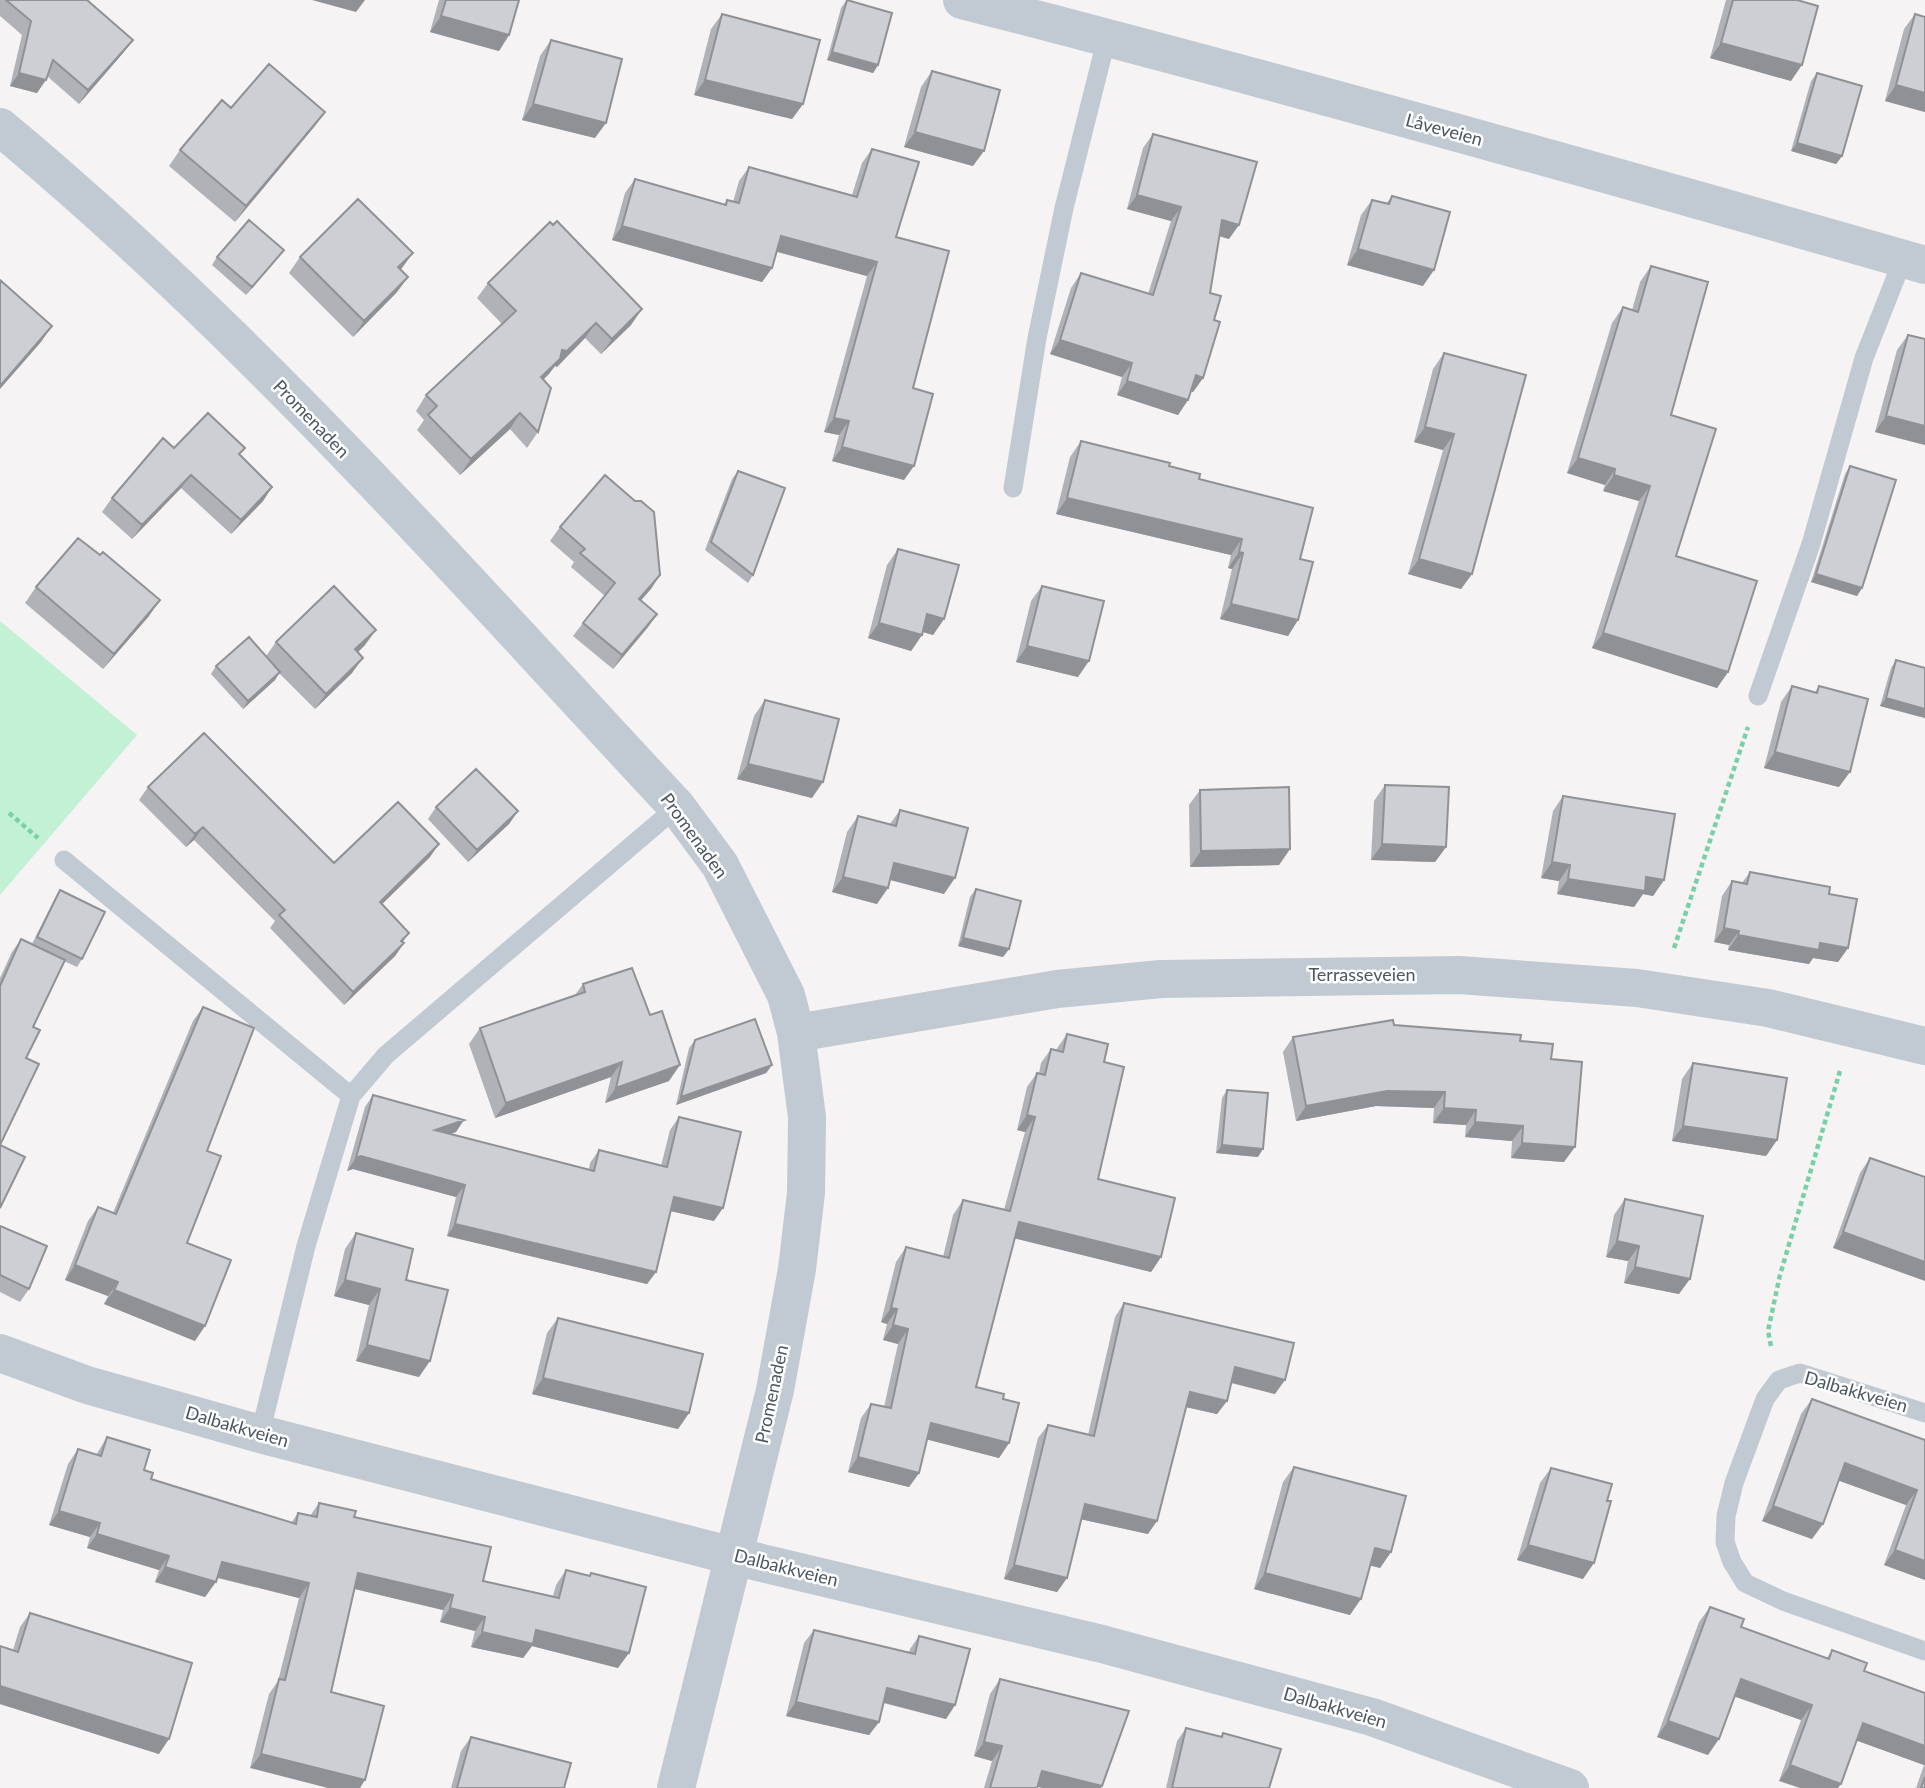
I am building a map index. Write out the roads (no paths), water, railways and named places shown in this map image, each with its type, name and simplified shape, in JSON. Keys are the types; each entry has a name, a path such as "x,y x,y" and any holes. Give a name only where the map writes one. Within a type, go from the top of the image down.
{"street":[{"name":"Låveveien","path":"962,0 1618,176 1914,262"},
{"name":"Promenaden","path":"0,127 174,283 305,410 677,807 720,865 786,995 796,1033 807,1117 806,1193 797,1269 775,1390 676,1788"},
{"name":"Terrasseveien","path":"796,1033 1057,989 1161,979 1459,975 1661,992 1768,1008 1925,1046"},
{"name":"Dalbakkveien","path":"0,1353 87,1385 260,1434 733,1556 1102,1644 1361,1714 1570,1788"}],"lane":[{"path":"1013,488 1037,338 1064,208 1107,37"},
{"path":"1758,696 1811,544 1864,358 1914,262"},
{"path":"260,1434 306,1246 351,1096 386,1055 677,807"},
{"path":"64,860 351,1096"},
{"name":"Dalbakkveien","path":"1925,1413 1800,1373 1779,1380 1765,1399 1734,1483 1726,1516 1725,1542 1732,1562 1745,1583 1783,1601 1925,1651"}]}
